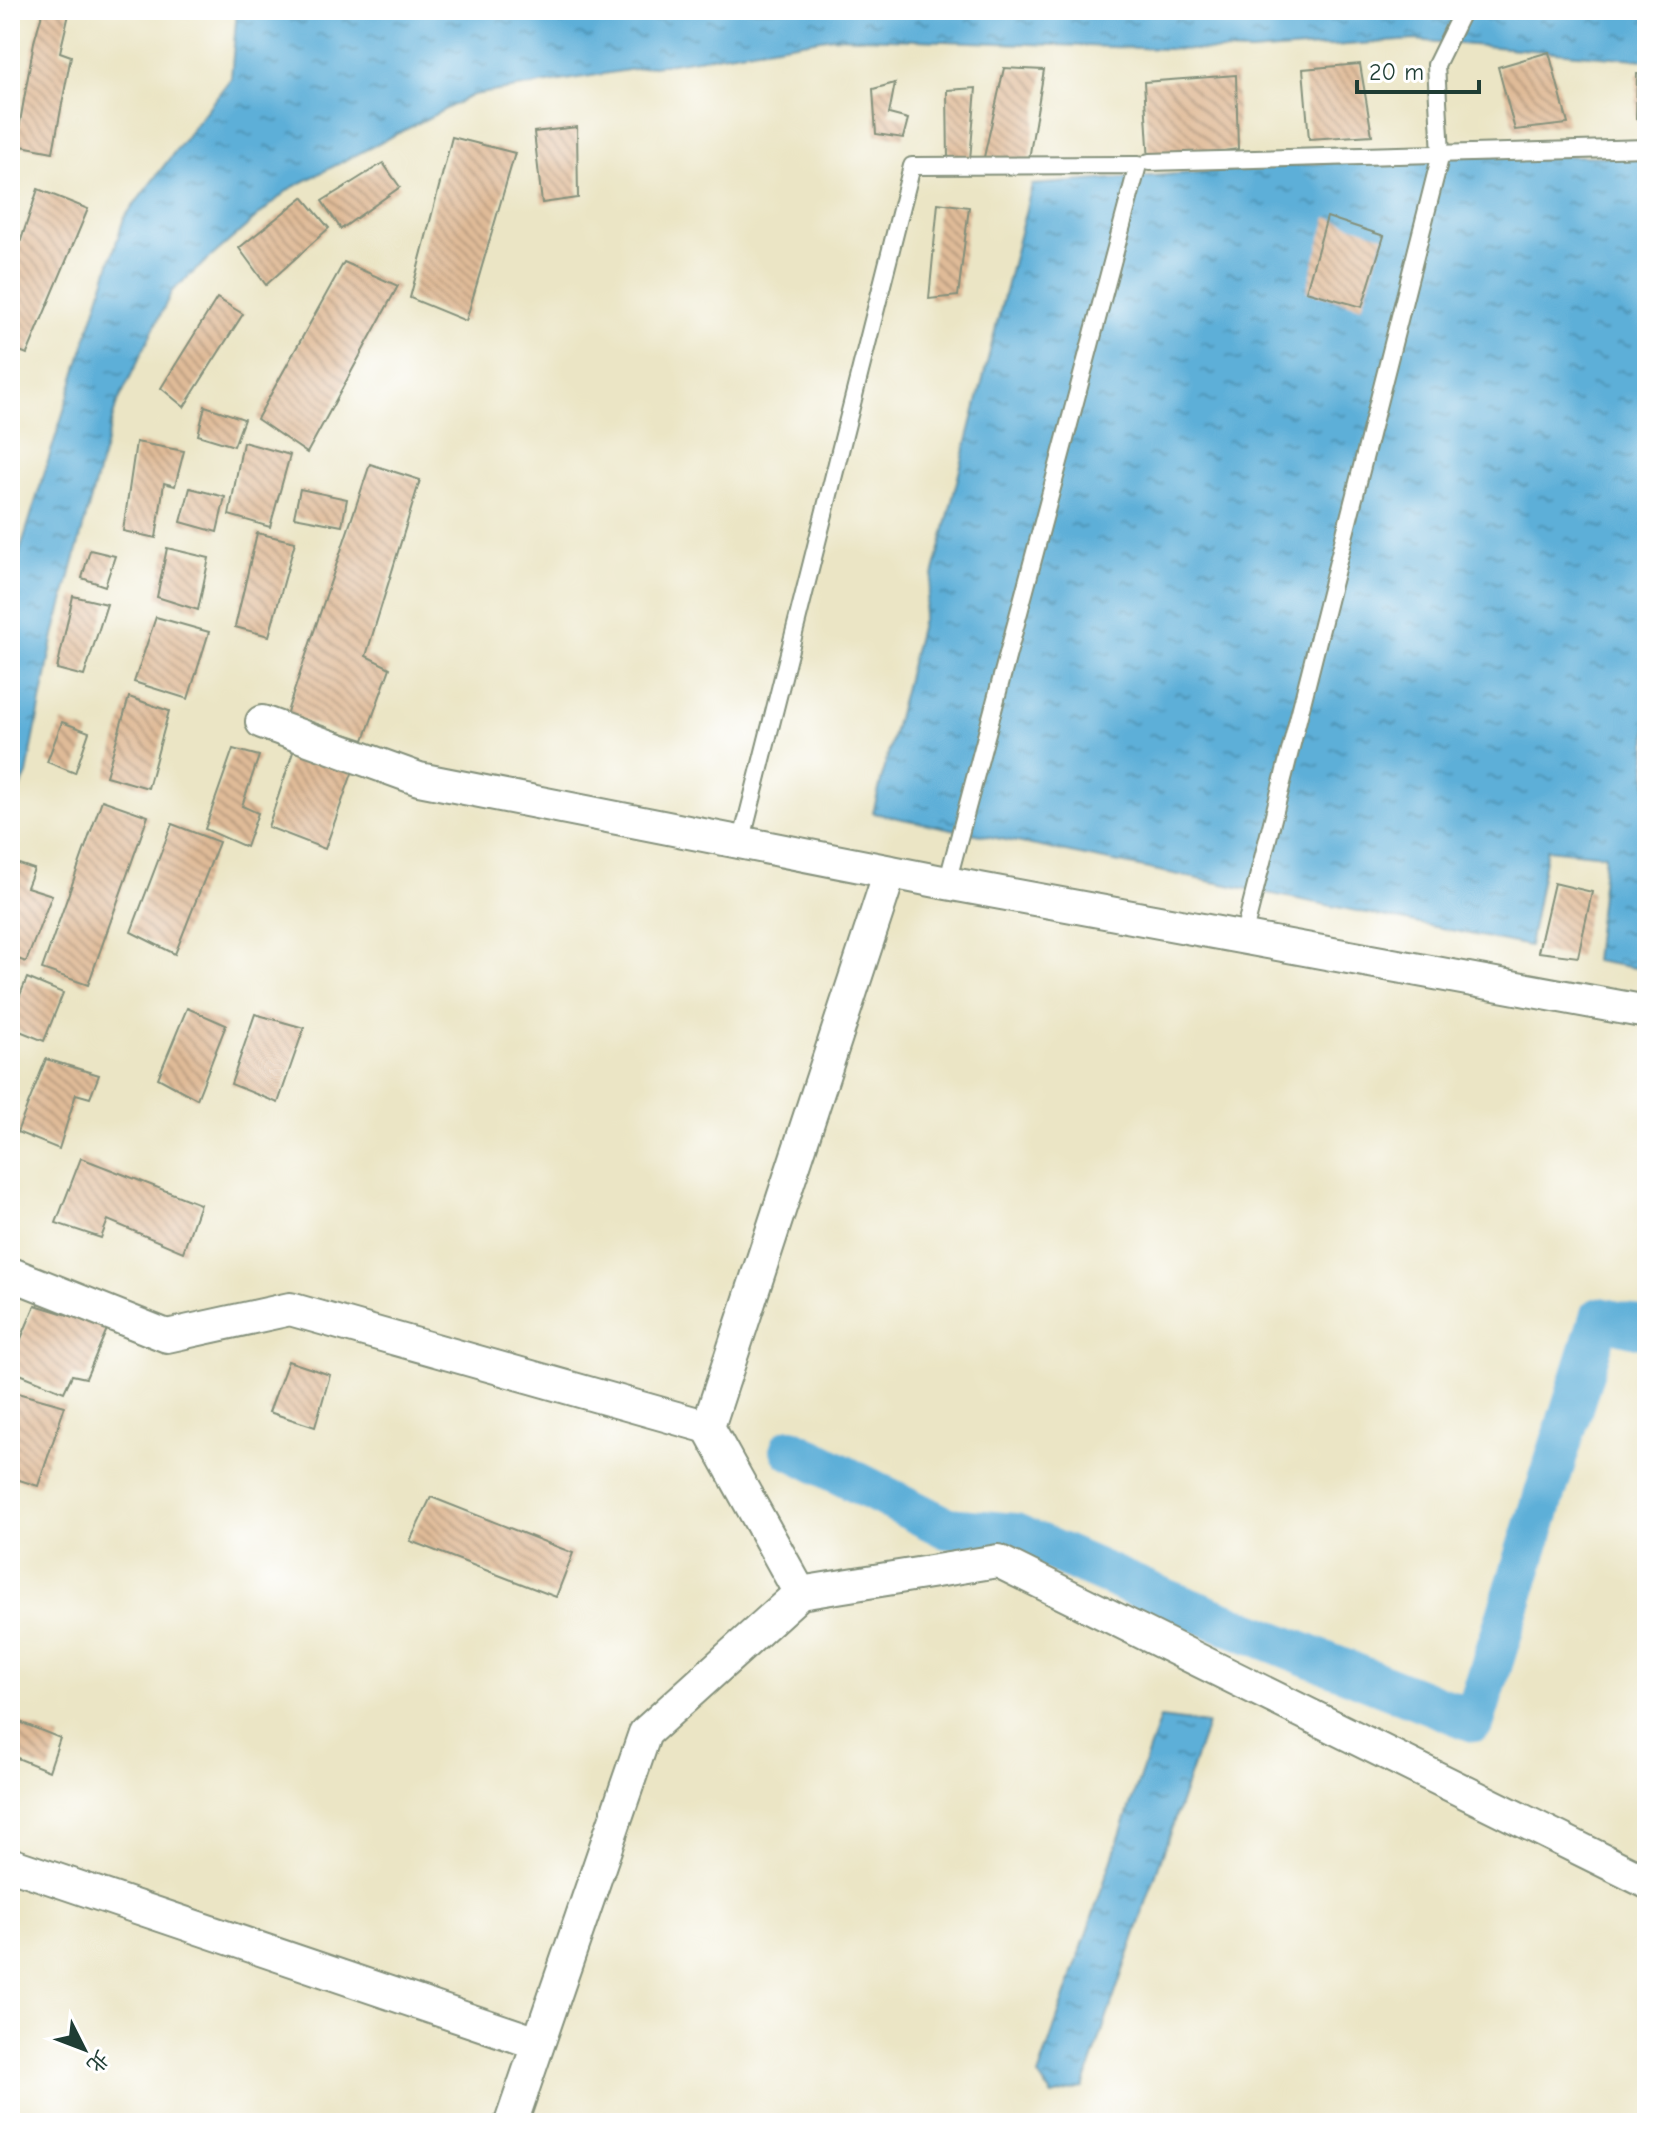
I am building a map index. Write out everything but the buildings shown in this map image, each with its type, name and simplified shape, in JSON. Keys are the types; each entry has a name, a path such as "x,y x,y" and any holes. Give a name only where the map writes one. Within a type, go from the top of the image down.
{"street":[{"path":"262,722 419,779 947,883 1647,1012"},
{"path":"708,1427 890,872"},
{"path":"14,1275 167,1336 290,1309 708,1427 800,1593"},
{"path":"511,2123 645,1733 800,1593 998,1561 1647,1882"},
{"path":"10,1864 537,2043"}],"lane":[{"path":"1243,937 1441,154 1436,65 1463,10"},
{"path":"1149,162 1647,148"},
{"path":"741,843 912,166 1138,165 947,883"}],"water":[{"path":"237,10 1647,10 1647,60 1414,40 1250,52 833,37 473,95 289,189 172,291 116,406 54,635 27,774 10,809 10,583 124,218 231,78"},
{"path":"1441,154 1647,157 1647,970 1594,961 1605,855 1547,849 1529,946 873,813 1032,185"},
{"path":"1160,1718 1207,1724 1083,2088 1052,2096 1038,2076"}],"waterway":[{"path":"791,1449 947,1528 1015,1534 1162,1598 1474,1721 1600,1318 1647,1329"}]}
